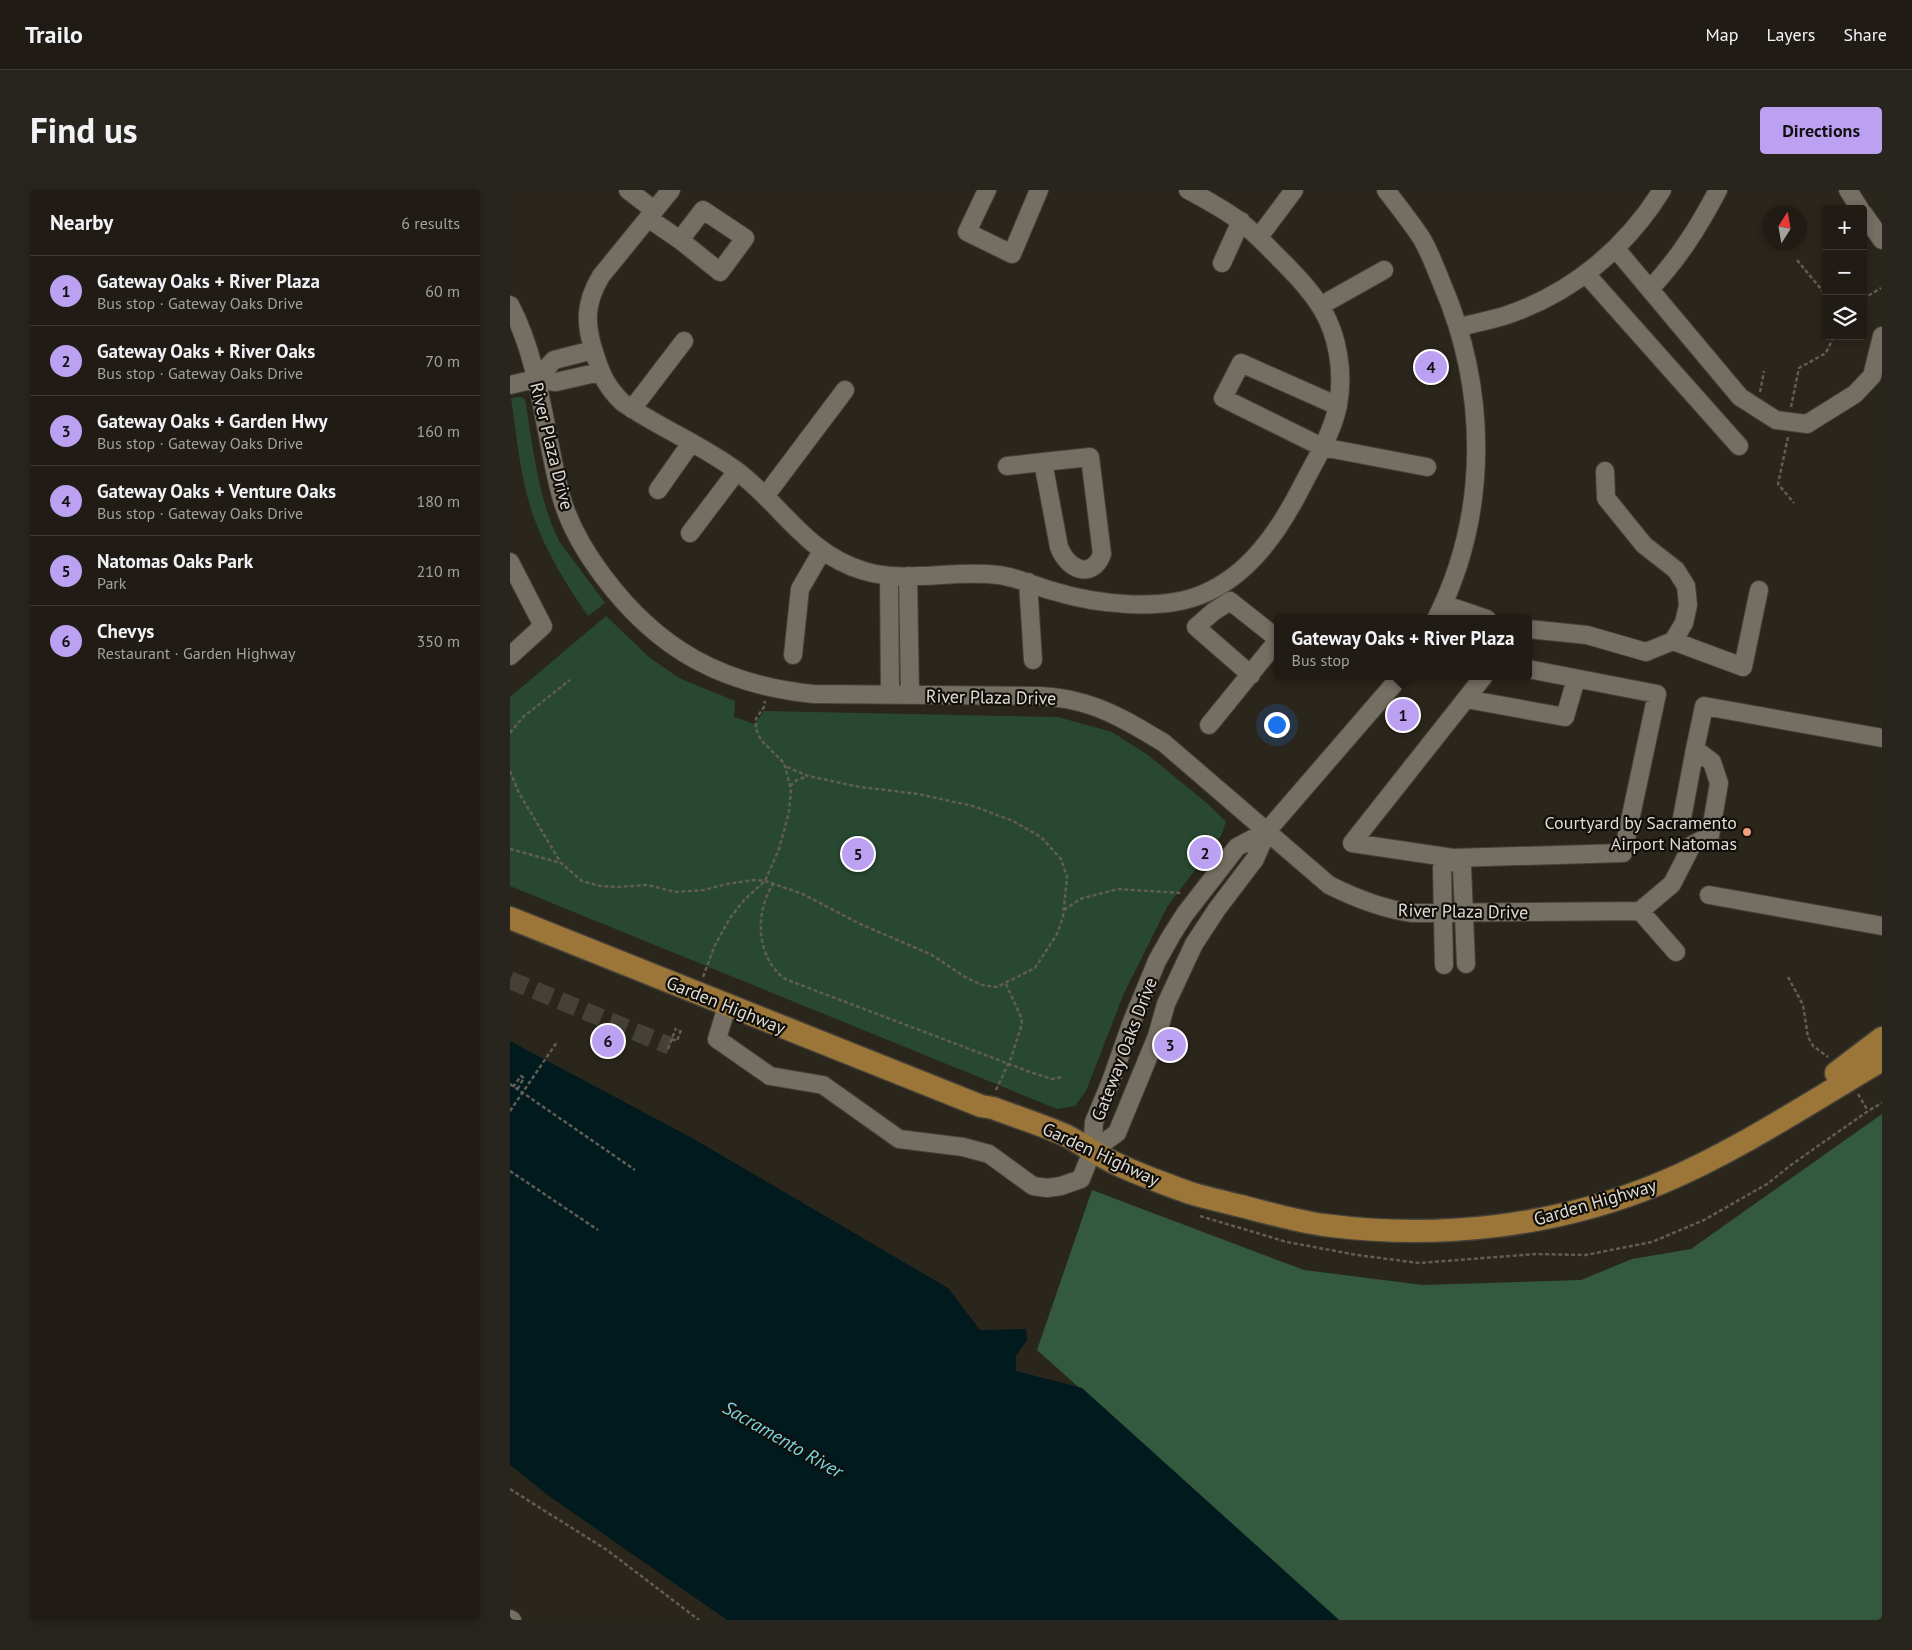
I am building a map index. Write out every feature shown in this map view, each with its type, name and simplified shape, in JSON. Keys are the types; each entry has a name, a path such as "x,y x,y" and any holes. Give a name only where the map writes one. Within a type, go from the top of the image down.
{"main road":[{"name":"Garden Highway","path":"510,918 972,1103 994,1108 1065,1136 1119,1165 1193,1194 1282,1217 1322,1225 1363,1229 1432,1230 1491,1227 1540,1220 1616,1200 1663,1182 1718,1156 1882,1060"},
{"name":"Garden Highway","path":"1766,1128 1882,1038"}],"street":[{"path":"628,190 680,240"},
{"path":"670,190 601,276 594,287 588,305 588,337 600,372 609,390 622,402 737,471 766,495 801,534 822,551 850,566 889,576 1000,575 1077,598 1100,602 1133,604 1178,600 1206,593 1245,567 1276,532 1330,433 1338,406 1340,389 1339,363 1334,338 1320,306 1291,270 1259,237 1217,206 1188,190"},
{"path":"987,190 967,232 1012,254 1039,190"},
{"path":"1259,237 1294,190"},
{"path":"1386,190 1423,240 1451,305 1469,364 1475,404 1477,459 1473,500 1466,540 1440,611 1464,615"},
{"path":"1459,327 1506,315 1561,291 1586,274 1616,249 1636,227 1662,190"},
{"path":"1650,289 1671,267 1694,234 1718,190"},
{"path":"1848,190 1857,205"},
{"path":"1867,219 1882,240"},
{"path":"1222,263 1241,222"},
{"path":"1616,249 1740,397 1776,420 1807,424 1855,394 1872,376 1882,336"},
{"path":"1320,306 1384,270"},
{"path":"1586,274 1739,446"},
{"name":"River Plaza Drive","path":"510,305 527,345 561,497 583,548 616,595 657,635 705,666 731,677 766,687 814,694 1040,696 1076,701 1108,712 1135,725 1164,743 1328,884 1350,895 1390,910 1412,913 1640,911"},
{"path":"632,409 684,341"},
{"path":"536,379 554,360 593,350"},
{"path":"1338,406 1241,363 1224,398 1322,447 1427,466"},
{"path":"510,385 536,379 556,382 600,372"},
{"path":"766,495 845,390"},
{"path":"658,490 691,443"},
{"path":"1007,466 1090,456 1102,554 1099,562 1094,566 1083,569 1073,566 1062,557 1043,462"},
{"path":"690,533 737,471"},
{"path":"1532,629 1587,635 1646,652 1672,640 1684,623 1688,605 1686,586 1676,570 1644,546 1606,498 1605,471"},
{"path":"793,655 800,589 822,551"},
{"path":"510,562 543,626 510,656"},
{"path":"1077,598 1083,569"},
{"path":"889,576 890,695"},
{"path":"908,576 910,696"},
{"path":"1028,582 1032,660"},
{"path":"1672,640 1743,667 1759,590"},
{"path":"1206,593 1213,612"},
{"path":"1251,675 1196,627 1213,612 1230,601 1274,636"},
{"path":"1209,725 1274,644"},
{"path":"1481,680 1352,843 1453,858 1624,853 1657,694 1532,670"},
{"path":"1466,699 1565,717 1576,679"},
{"name":"Gateway Oaks Drive","path":"1092,1151 1117,1133 1157,1036 1166,1004 1190,951 1217,909 1255,859 1267,831 1398,680"},
{"path":"1682,818 1704,706 1882,738"},
{"path":"1676,952 1640,911 1672,884 1692,845 1710,836 1720,783 1712,762 1695,749"},
{"name":"Gateway Oaks Drive","path":"1092,1151 1094,1122 1120,1060 1131,1024 1171,936 1185,914 1237,848 1267,831"},
{"path":"1453,858 1462,867 1466,964"},
{"path":"1444,964 1442,868 1453,858"},
{"path":"1710,895 1882,926"},
{"path":"728,1006 717,1039 770,1076 823,1085 899,1139 963,1147 989,1154 1033,1186 1046,1188 1061,1186 1082,1179 1092,1151"}],"path":[{"path":"1797,260 1822,290"},
{"path":"1867,297 1881,288"},
{"path":"1791,408 1799,368 1826,353 1832,340"},
{"path":"1760,392 1764,371"},
{"path":"1789,430 1778,484 1794,503"},
{"path":"510,733 523,717 570,680"},
{"path":"696,994 715,945 730,918 744,900 765,881 779,849 789,812 790,786 785,766 780,758 761,740 756,729 756,719 764,707 766,687"},
{"path":"510,771 519,793 561,863 582,881 618,888 647,885 676,892 694,892 754,880 765,881 814,899 858,923 932,955 973,982 997,987 1035,968 1057,934 1064,910 1066,877 1060,859 1041,837 1013,821 957,801 860,787 808,776 785,766"},
{"path":"790,786 796,780 808,776"},
{"path":"510,849 561,863"},
{"path":"774,883 762,907 762,937 768,961 778,974 793,983 1009,1064 1052,1079 1062,1077"},
{"path":"1064,910 1080,899 1118,889 1182,893"},
{"path":"1788,977 1803,1005 1808,1038 1813,1046 1842,1068"},
{"path":"993,1096 1009,1064 1022,1024 1021,1017 1006,984"},
{"path":"668,1048 677,1029"},
{"path":"510,1111 557,1042"},
{"path":"522,1094 516,1090 524,1078 521,1076 512,1085 635,1170"},
{"path":"510,1171 598,1230"},
{"path":"510,1489 607,1550 699,1620"}],"green space":[{"path":"521,397 525,399 537,472 552,525 559,541 605,603 588,616 550,555 533,515 519,457 511,398"},
{"path":"606,616 650,658 681,679 735,701 734,717 755,724 764,711 1058,717 1112,732 1148,755 1208,804 1226,822 1221,836 1167,907 1124,993 1086,1091 1075,1106 1057,1109 510,886 510,697"},
{"path":"1882,1114 1882,1620 1339,1620 1037,1350 1092,1190 1304,1270 1423,1285 1581,1280 1632,1259 1691,1249"}],"water":[{"name":"Sacramento River","path":"510,1041 692,1138 948,1288 980,1330 1026,1329 1027,1340 1016,1356 1016,1371 1082,1388 1339,1620 727,1620 549,1496 510,1465"}],"tunnel":[{"path":"510,980 670,1046"}],"place":[{"name":"Gateway Oaks + Venture Oaks","path":"1431,367"},
{"name":"Gateway Oaks + River Plaza","path":"1403,715"},
{"name":"Courtyard by Sacramento Airport Natomas","path":"1747,832"},
{"name":"Gateway Oaks + River Oaks","path":"1205,853"},
{"name":"Natomas Oaks Park","path":"858,854"},
{"name":"Chevys","path":"608,1041"},
{"name":"Gateway Oaks + Garden Hwy","path":"1170,1045"}]}
